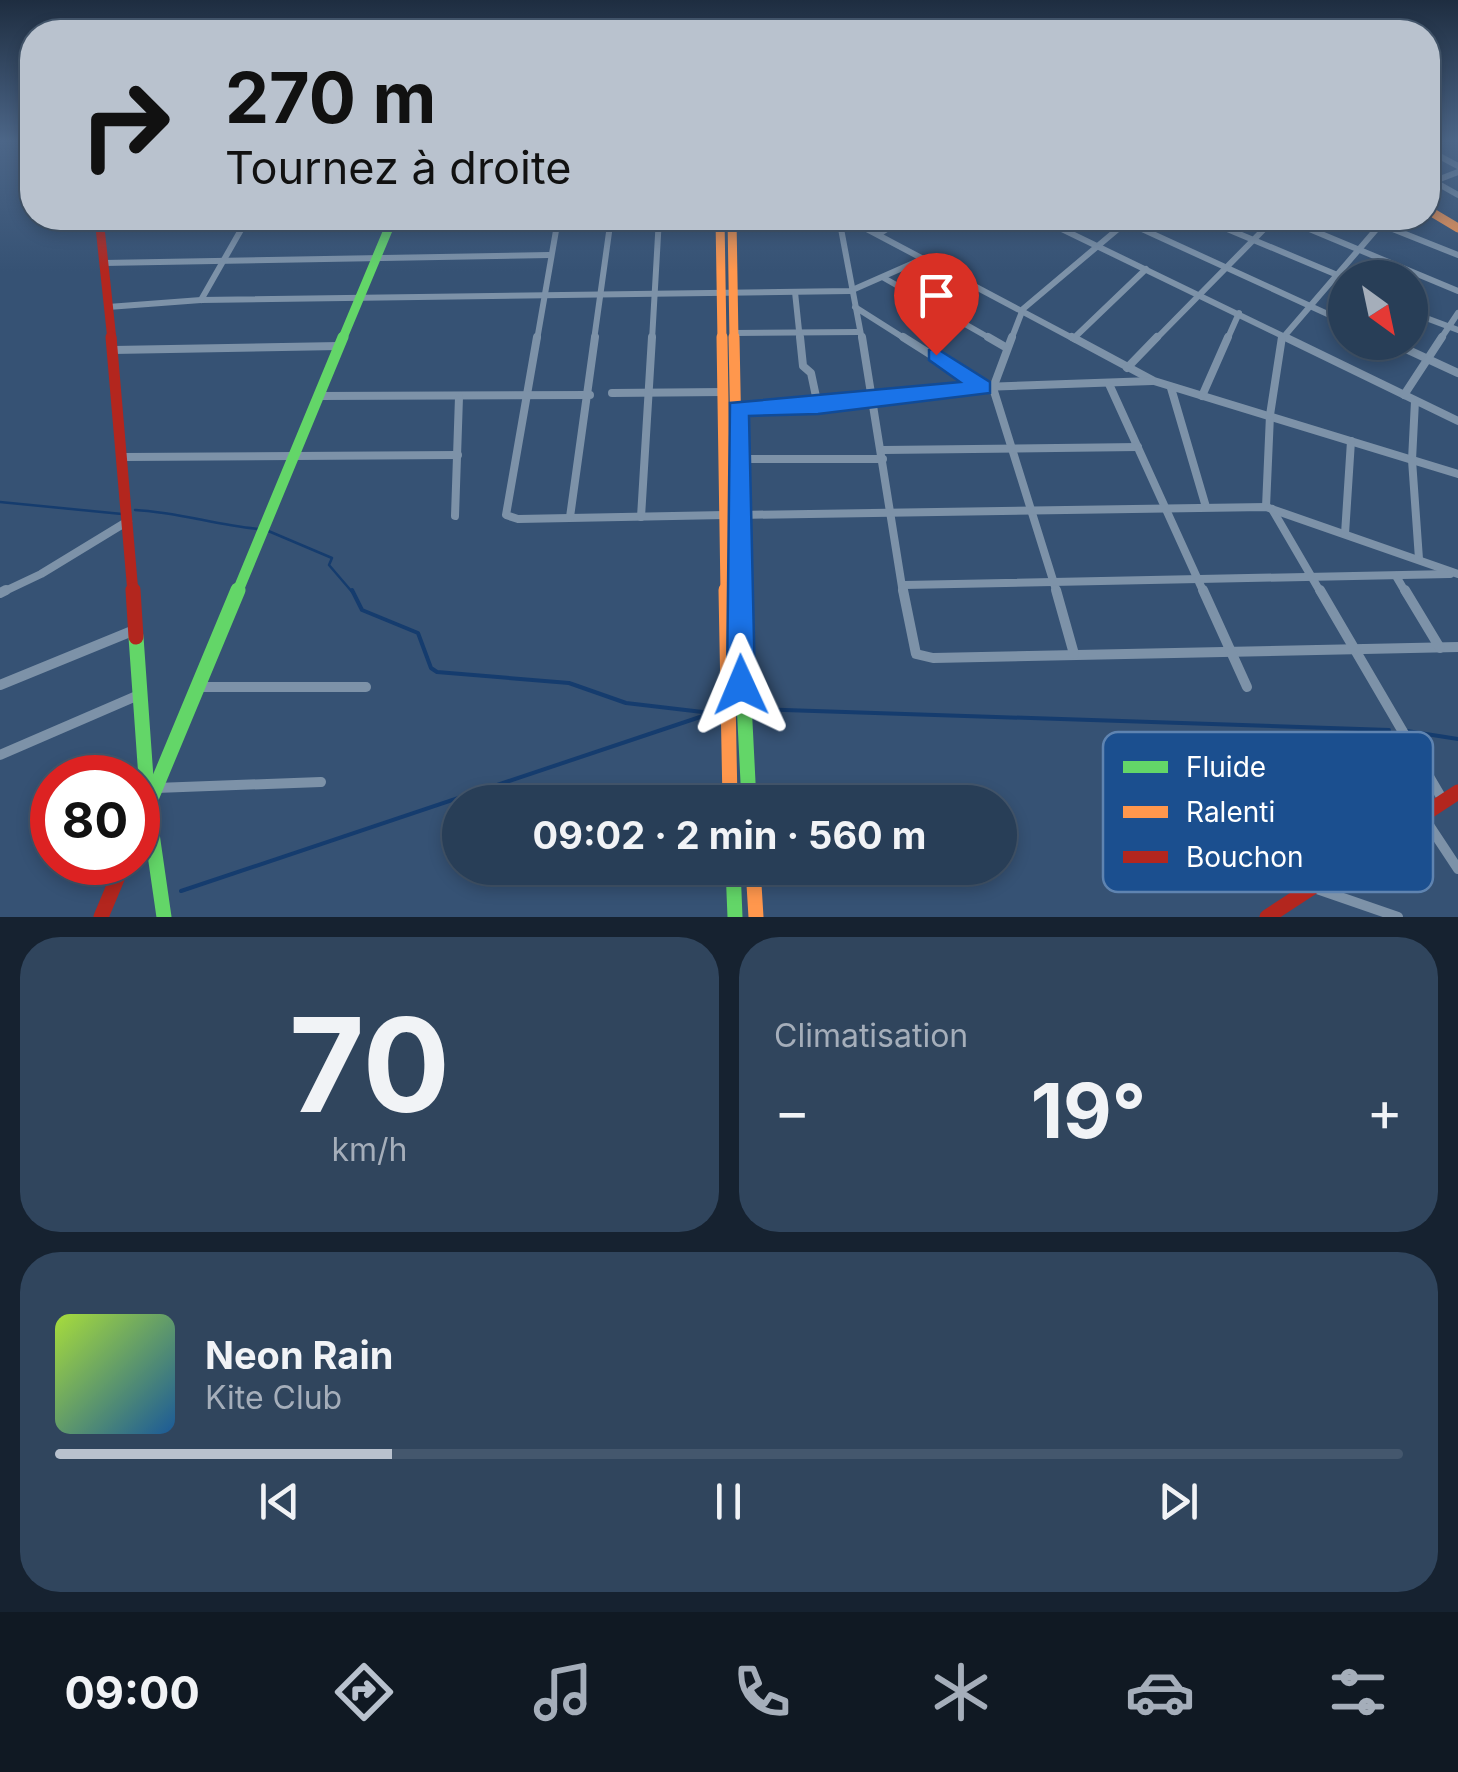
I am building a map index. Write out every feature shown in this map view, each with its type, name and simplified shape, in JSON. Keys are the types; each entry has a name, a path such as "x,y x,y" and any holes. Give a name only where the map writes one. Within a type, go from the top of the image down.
{"main road":[{"path":"100,230 124,457 145,755"},
{"path":"160,778 388,230"},
{"path":"721,230 734,333 738,408 741,685 748,785"},
{"path":"730,785 722,392 731,230"},
{"path":"1433,809 1458,792"},
{"path":"101,917 114,885"},
{"path":"159,885 164,917"},
{"path":"734,885 736,917"},
{"path":"754,885 756,917"},
{"path":"1267,917 1308,892"}],"street":[{"path":"202,300 242,230"},
{"path":"555,230 506,515 890,516 1269,508 1419,559 1457,576"},
{"path":"570,517 610,230"},
{"path":"640,517 657,230"},
{"path":"843,230 850,291 883,455 911,646 924,657 1230,650 1355,654 1458,647"},
{"path":"870,230 1170,388 1458,474"},
{"path":"879,234 885,230"},
{"path":"1064,230 1458,420"},
{"path":"1074,654 1035,512 994,388 1023,309 1113,230"},
{"path":"1148,230 1328,314"},
{"path":"1228,230 1328,273"},
{"path":"1127,368 1265,230"},
{"path":"1311,230 1458,291"},
{"path":"1348,260 1375,230"},
{"path":"1403,230 1458,256"},
{"path":"102,263 549,256"},
{"path":"108,307 202,300 850,291 925,258"},
{"path":"1074,338 1146,269"},
{"path":"884,278 1007,348"},
{"path":"1328,282 1282,334 1270,416 1269,508 1315,578 1402,732"},
{"path":"795,292 803,366 811,373 818,406"},
{"path":"854,306 982,387"},
{"path":"1428,355 1458,312"},
{"path":"1202,396 1239,313"},
{"path":"1428,319 1458,330"},
{"path":"734,333 858,332"},
{"path":"113,350 339,346"},
{"path":"1428,359 1458,373"},
{"path":"1404,396 1425,360"},
{"path":"738,408 818,406 982,387 1154,381"},
{"path":"1110,384 1247,687"},
{"path":"1170,388 1206,507"},
{"path":"612,393 722,392"},
{"path":"319,396 590,394"},
{"path":"455,516 459,397"},
{"path":"1415,401 1412,460 1419,559"},
{"path":"1344,534 1350,441"},
{"path":"738,459 1012,447 1138,447"},
{"path":"124,457 458,455"},
{"path":"0,593 41,574 128,520"},
{"path":"1396,576 1440,648"},
{"path":"904,585 1457,576"},
{"path":"0,685 138,629"},
{"path":"198,687 366,686"},
{"path":"0,755 141,694"},
{"path":"160,788 320,782"},
{"path":"1433,784 1444,802"},
{"path":"1433,831 1458,869"},
{"path":"1326,892 1398,917"}],"waterway":[{"path":"0,502 122,514"},
{"path":"135,510 258,529"},
{"path":"266,530 332,558 329,565 353,593"},
{"path":"352,590 362,610 418,633 431,668 437,672 569,683 626,703 711,713"},
{"path":"757,709 1389,730"},
{"path":"181,891 706,715"},
{"path":"1407,731 1413,732"},
{"path":"1433,735 1458,739"}],"traffic: fast":[{"path":"160,777 388,230"},
{"path":"740,622 748,785"},
{"path":"136,637 148,806 164,917"},
{"path":"734,885 735,917"}],"traffic: slow":[{"path":"1440,217 1458,228"},
{"path":"720,230 730,785"},
{"path":"732,230 740,622"},
{"path":"754,885 756,917"}],"traffic: jam":[{"path":"100,230 124,457 136,637"},
{"path":"1433,808 1458,792"},
{"path":"101,917 114,885"},
{"path":"1267,917 1305,892"}],"route":[{"path":"741,685 738,408 818,406 982,387 936,355"}]}
